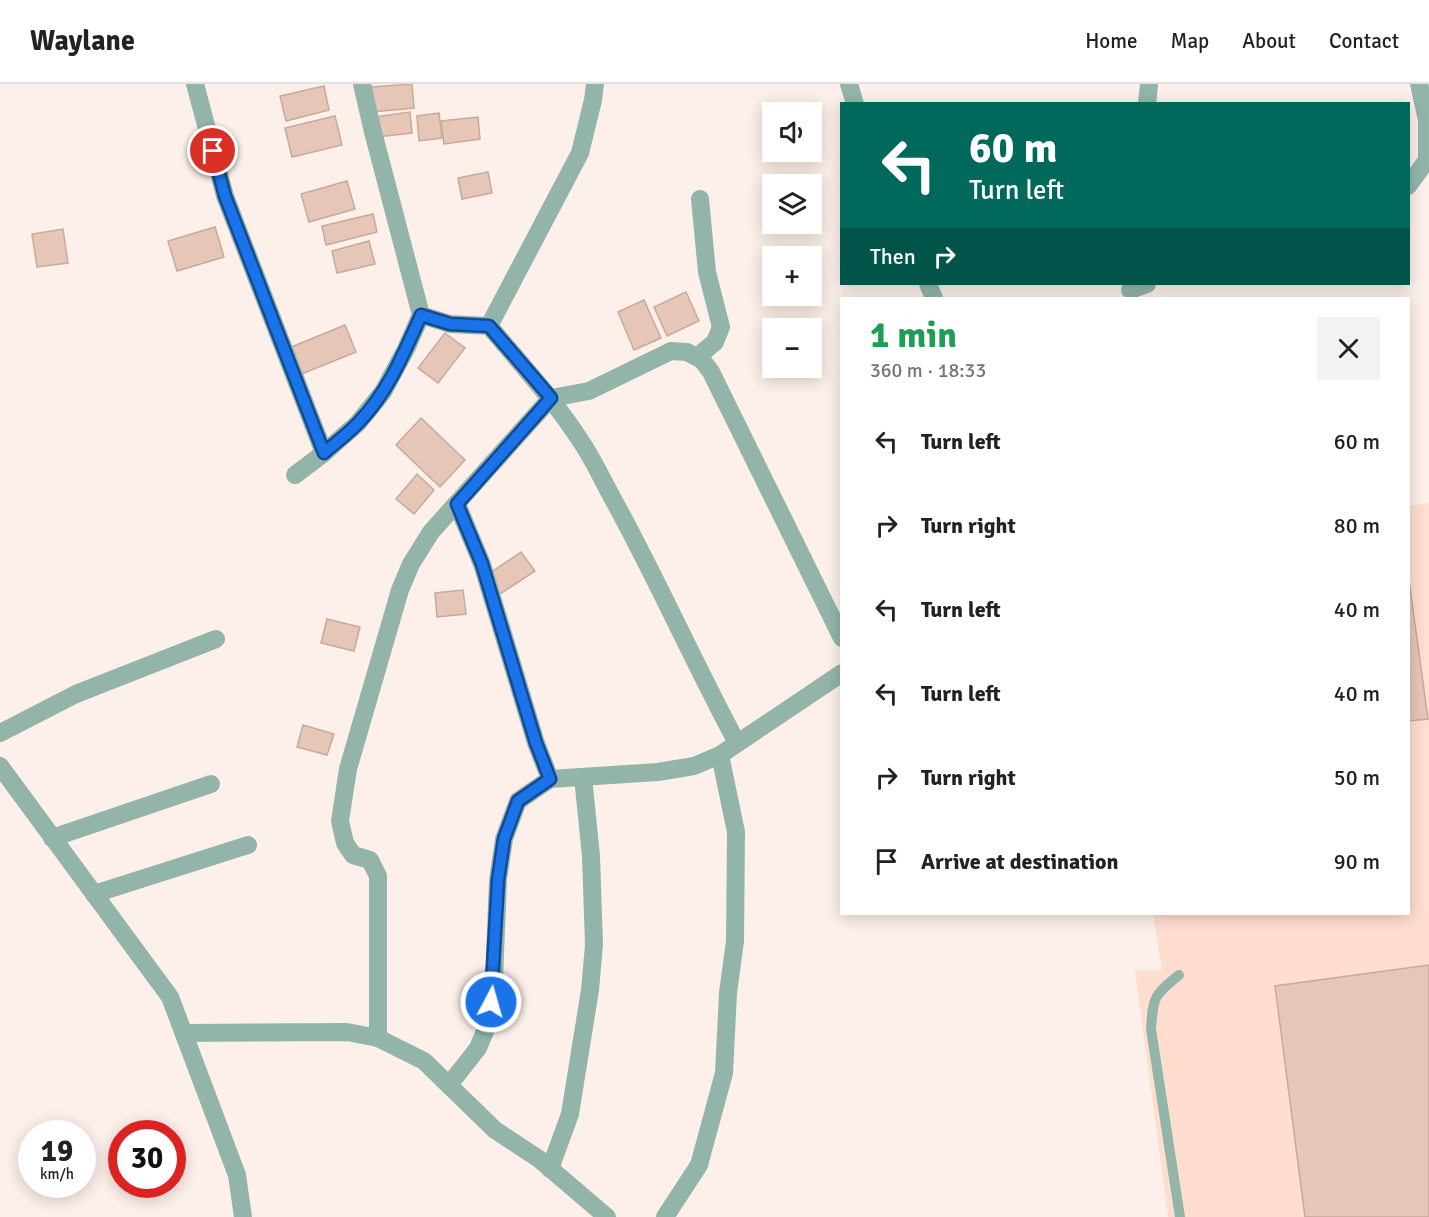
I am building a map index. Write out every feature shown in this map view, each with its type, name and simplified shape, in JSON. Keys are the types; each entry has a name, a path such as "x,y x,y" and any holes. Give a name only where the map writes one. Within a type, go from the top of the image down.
{"street":[{"path":"195,84 225,196 324,453"},
{"path":"295,475 358,423 383,392 406,350 421,315 362,84"},
{"path":"489,326 580,153 595,85 613,84"},
{"path":"849,84 854,102"},
{"path":"1147,102 1149,84"},
{"path":"1410,183 1427,160 1427,120 1419,84"},
{"path":"697,357 715,342 720,327 706,272 700,199"},
{"path":"421,315 450,324 489,326 551,398 583,444 621,514 677,621 710,693 737,744"},
{"path":"378,1038 378,876 370,860 353,855 345,843 340,821 348,769 400,590 411,564 431,532 551,398 589,391 671,351 687,352 697,357 711,372 840,634"},
{"path":"457,504 482,564 536,743 550,779"},
{"path":"0,733 76,694 216,639"},
{"path":"449,1085 478,1048 488,1024 494,979 498,880 504,839 518,801 550,779 658,772 694,766 720,755 840,674"},
{"path":"665,1217 699,1165 724,1073 728,993 735,940 736,832 720,755"},
{"path":"0,766 170,997 237,1175 243,1217"},
{"path":"550,1168 570,1114 590,990 594,945 591,856 583,777"},
{"path":"52,838 211,784"},
{"path":"94,894 248,845"},
{"path":"184,1034 347,1032 378,1038 424,1061 495,1130 550,1168 607,1217"}],"lane":[{"path":"1179,975 1159,991 1153,1006 1151,1029 1180,1217"}],"shaded area":[{"path":"1429,503 1429,1217 1168,1217 1135,970 1162,970 1153,915 1410,915 1410,506"}],"building":[{"path":"412,84 414,108 373,112 371,87"},
{"path":"324,86 329,110 286,121 280,96"},
{"path":"410,112 412,133 377,137 375,117"},
{"path":"439,113 442,138 419,141 417,116"},
{"path":"335,116 342,145 292,157 285,128"},
{"path":"478,117 480,139 444,144 441,121"},
{"path":"488,172 492,193 462,199 458,178"},
{"path":"347,181 355,209 309,222 301,194"},
{"path":"373,214 377,232 326,245 322,226"},
{"path":"215,227 224,257 177,271 168,241"},
{"path":"63,229 68,263 37,267 32,234"},
{"path":"369,241 375,264 337,273 332,251"},
{"path":"686,292 699,321 667,336 654,307"},
{"path":"644,300 661,338 634,350 618,312"},
{"path":"345,325 356,352 299,375 289,348"},
{"path":"445,333 465,348 438,383 418,368"},
{"path":"421,418 465,460 440,487 396,445"},
{"path":"417,474 434,490 414,514 396,499"},
{"path":"521,552 535,571 500,594 487,575"},
{"path":"1410,588 1428,719 1410,721"},
{"path":"463,590 466,614 437,617 435,593"},
{"path":"327,619 360,627 354,651 321,643"},
{"path":"303,725 334,734 327,755 297,747"},
{"path":"1429,965 1429,1217 1305,1217 1275,986"}],"route":[{"path":"213,151 225,196 324,453 358,423 383,392 406,350 421,315 450,324 489,326 551,398 457,504 482,564 536,743 550,779 518,801 504,839 498,880 491,1002"}]}
